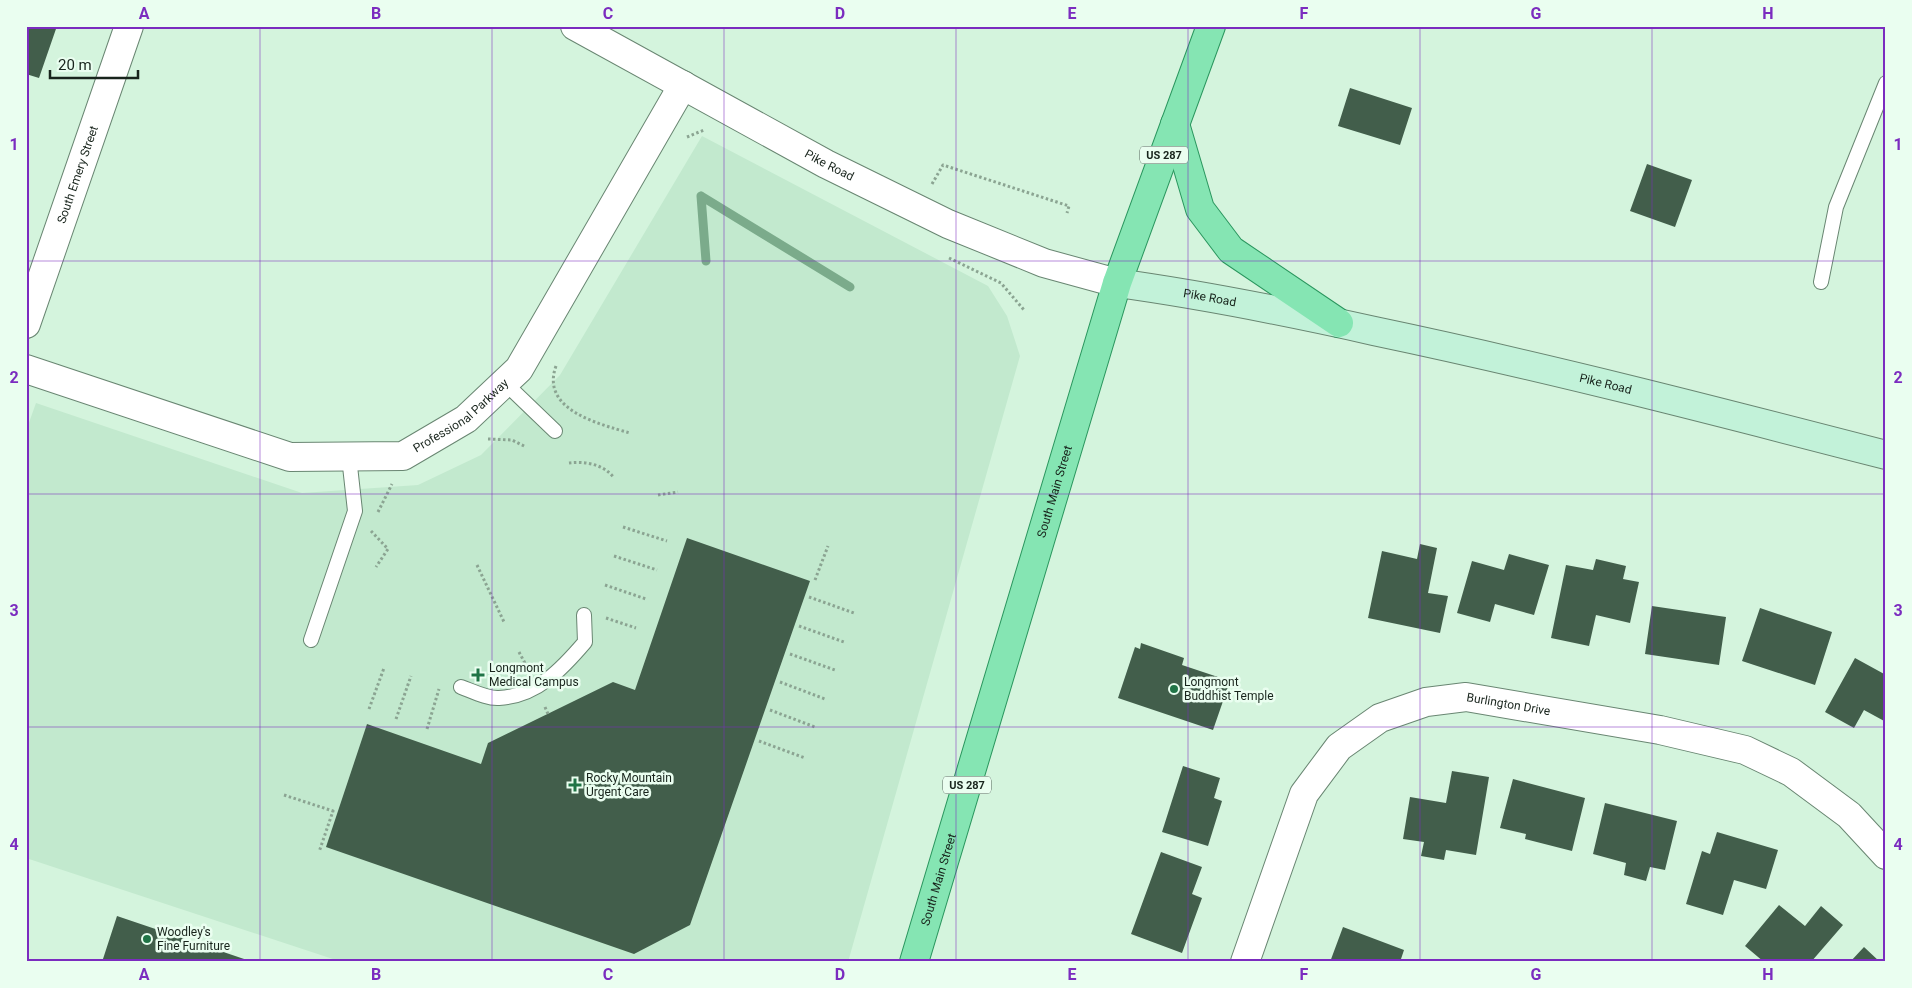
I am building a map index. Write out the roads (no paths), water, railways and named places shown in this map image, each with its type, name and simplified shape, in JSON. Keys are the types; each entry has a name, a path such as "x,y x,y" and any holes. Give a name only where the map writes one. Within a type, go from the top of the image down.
{"main road":[{"name":"South Main Street","path":"914,962 1117,283 1211,26"},
{"path":"1175,124 1200,209 1231,250 1339,323"},
{"name":"Pike Road","path":"1117,283 1192,293 1488,355 1886,455"}],"street":[{"name":"South Emery Street","path":"26,324 129,26"},
{"name":"Pike Road","path":"575,26 826,164 948,224 1044,263 1117,283"},
{"name":"Professional Parkway","path":"26,369 290,457 403,456 466,419 519,369 683,85"},
{"name":"Burlington Drive","path":"1245,962 1304,794 1339,747 1380,718 1426,702 1466,697 1660,730 1745,750 1791,772 1849,815 1886,855"}],"lane":[{"path":"1821,282 1836,207 1886,83"},
{"path":"505,383 555,431"},
{"path":"311,640 355,511 349,457"},
{"path":"461,687 497,699 532,691 563,668 585,642 584,615"}],"waterway":[{"path":"701,196 850,287"},
{"path":"701,196 706,261"}],"place":[{"name":"Longmont Medical Campus","path":"478,675"},
{"name":"Longmont Buddhist Temple","path":"1174,689"},
{"name":"Rocky Mountain Urgent Care","path":"575,785"},
{"name":"Woodley's Fine Furniture","path":"147,939"}]}
